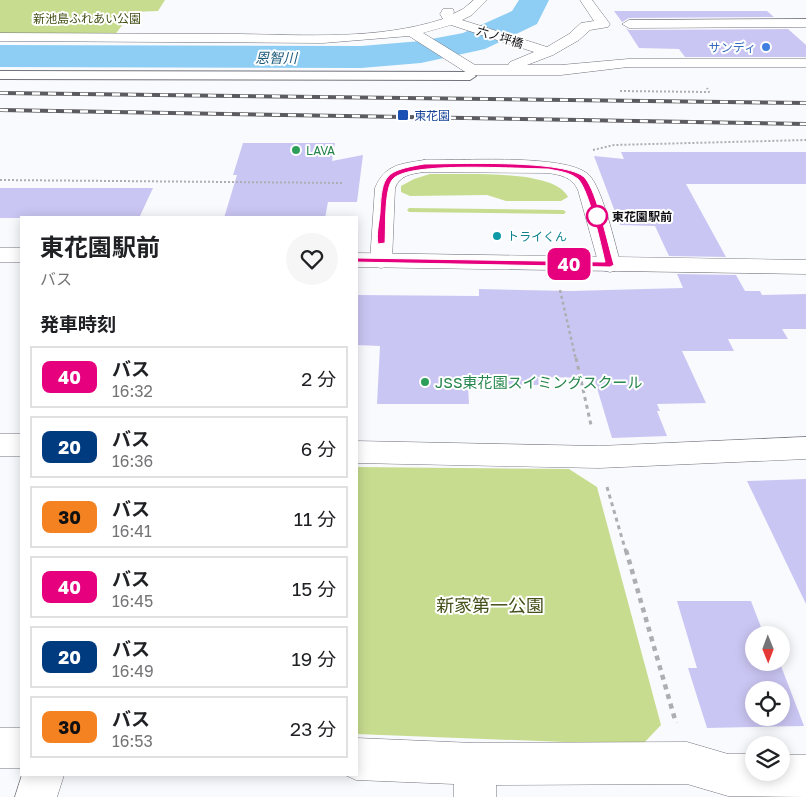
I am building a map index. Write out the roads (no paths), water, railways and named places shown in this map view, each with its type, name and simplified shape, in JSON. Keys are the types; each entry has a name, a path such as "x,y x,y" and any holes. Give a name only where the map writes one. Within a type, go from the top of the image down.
{"street":[{"path":"452,21 446,14 462,0"},
{"path":"0,37 323,39 372,37 411,32 452,21 475,7 481,0"},
{"path":"586,0 628,63"},
{"name":"六ノ坪橋","path":"452,21 548,52"},
{"path":"629,24 806,23"},
{"path":"471,73 520,64 548,52 574,37 586,26 603,24"},
{"path":"411,32 471,73 561,70 628,63 806,63"},
{"path":"381,261 385,188 389,178 401,170 424,166 529,167 570,171 582,179 593,206 610,265"},
{"path":"0,254 20,255"},
{"path":"358,260 806,267"},
{"path":"0,445 20,445"},
{"path":"358,452 599,457 806,448"},
{"path":"0,748 20,748"},
{"path":"358,759 475,780 687,763 732,786 806,776"},
{"path":"36,797 44,776"}],"lane":[{"path":"0,75 471,73"}],"waterway":[{"name":"恩智川","path":"0,56 361,57 421,52 473,42 525,17 534,0"}],"railway":[{"path":"0,93 806,103"},
{"path":"0,110 806,124"}],"place":[{"name":"サンディ","path":"766,47"},
{"name":"東花園","path":"403,115"},
{"name":"LAVA","path":"296,150"},
{"name":"東花園駅前","path":"597,216"},
{"name":"トライくん","path":"497,236"},
{"name":"JSS東花園スイミングスクール","path":"425,382"}],"park label":[{"name":"新池島ふれあい公園","path":"87,18"},
{"name":"新家第一公園","path":"490,605"}]}
